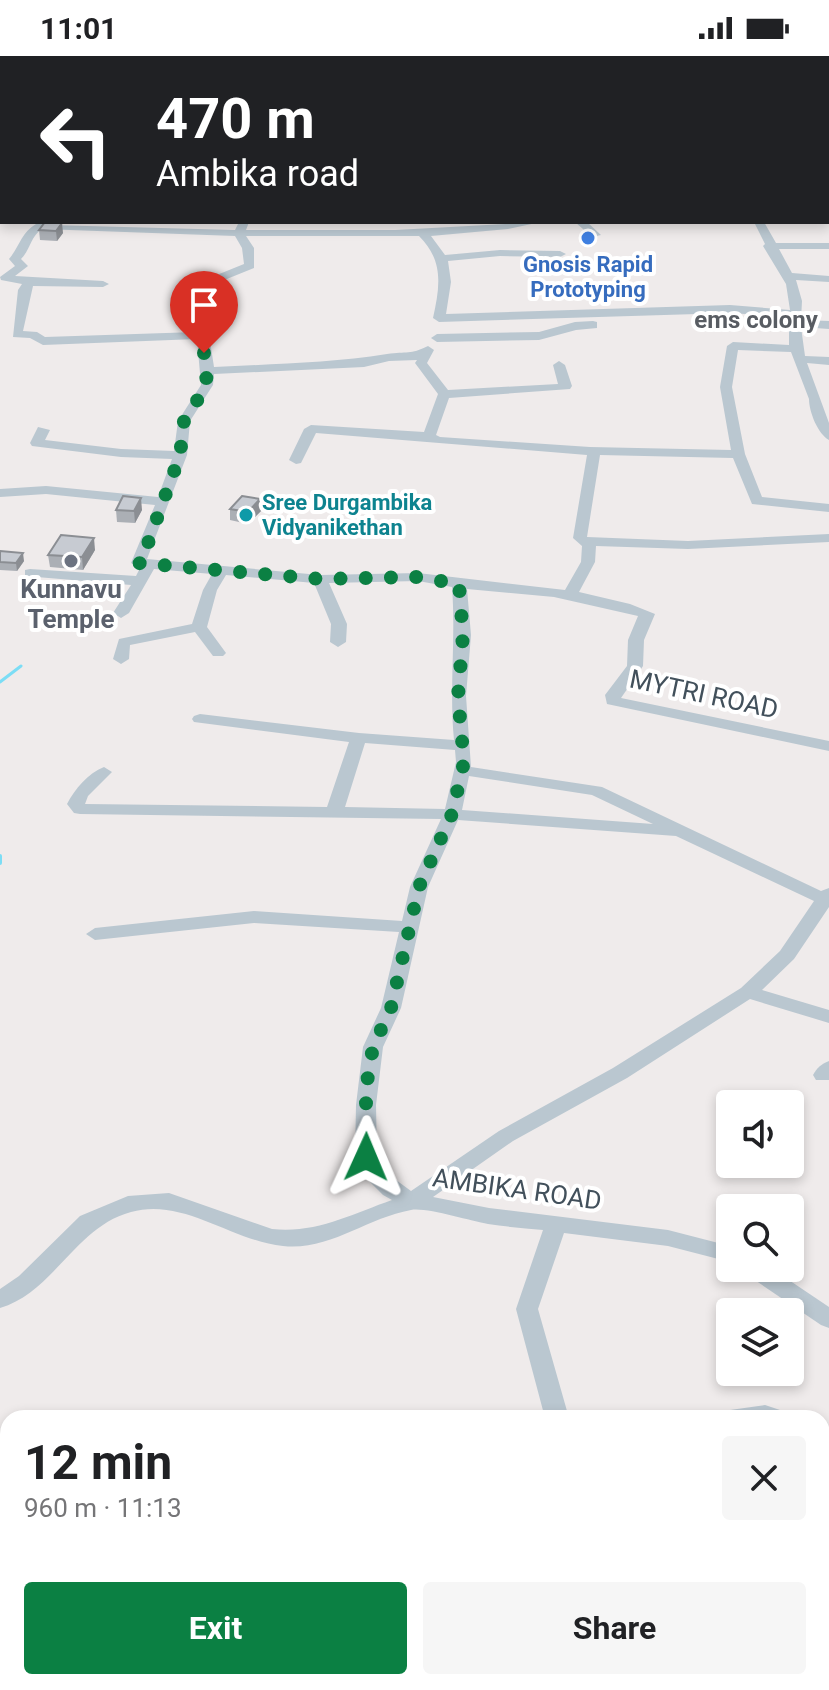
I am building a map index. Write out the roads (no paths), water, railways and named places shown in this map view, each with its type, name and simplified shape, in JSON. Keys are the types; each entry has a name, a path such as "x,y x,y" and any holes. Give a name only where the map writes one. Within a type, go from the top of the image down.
{"street":[{"path":"103,284 29,282 5,278 22,266 15,259 22,252 29,233 41,224 423,234 509,224"},
{"path":"582,224 596,235"},
{"path":"760,224 769,246 789,276 796,301 798,354 815,407 827,427"},
{"path":"242,228 250,266 196,287 208,371 207,385 184,421 180,455 138,563 320,579 418,577 459,584"},
{"path":"423,234 444,258 446,273 437,338 422,356 421,363 444,394"},
{"path":"769,246 829,246"},
{"path":"444,258 500,253 560,254"},
{"path":"789,276 829,279"},
{"path":"17,334 24,290 29,282"},
{"path":"439,318 730,309 829,325"},
{"path":"437,338 539,336 575,326 598,325"},
{"path":"0,333 33,335 43,341 202,335"},
{"path":"829,361 733,346 726,387 738,454 757,501 829,508"},
{"path":"208,371 364,363 389,357 422,356"},
{"path":"444,394 566,386 559,365"},
{"path":"429,436 444,394"},
{"path":"296,460 311,429 594,451 738,454"},
{"path":"43,430 37,443 121,453 180,455"},
{"path":"570,595 588,562 589,545 580,538 594,451"},
{"path":"0,493 46,490 163,502"},
{"path":"584,541 688,545 829,538"},
{"path":"121,613 149,564"},
{"path":"199,627 210,590 221,572"},
{"path":"30,573 141,581"},
{"path":"320,579 339,624 338,642"},
{"name":"MYTRI ROAD","path":"459,584 570,595 615,603 647,614 636,640 635,666 613,695 613,701 829,746"},
{"name":"AMBIKA ROAD","path":"459,584 463,635 458,696 464,762 452,814 419,887 391,1008 373,1047 366,1088 366,1157 372,1173 391,1190 412,1201 489,1216 668,1238 716,1250"},
{"path":"199,627 218,653"},
{"path":"121,659 124,642 199,627"},
{"path":"200,719 359,738 463,746"},
{"path":"335,810 359,738"},
{"path":"461,770 596,791 827,896"},
{"path":"104,772 81,794 76,804 80,809 335,810 452,814 680,831 827,896"},
{"path":"0,1300 27,1282 88,1222 128,1204 169,1201 270,1237 288,1239 325,1235 412,1201 506,1136 620,1073 748,992 787,955 827,896"},
{"path":"95,934 254,917 411,927"},
{"path":"748,992 829,1017"},
{"path":"555,1410 527,1309 556,1224"},
{"path":"775,1282 829,1319"}],"waterway":[{"path":"0,682 21,666"},
{"path":"0,856 0,863"}],"place":[{"name":"Gnosis Rapid Prototyping","path":"588,238"},
{"name":"Sree Durgambika Vidyanikethan","path":"246,515"},
{"name":"Kunnavu Temple","path":"71,561"}],"district":[{"name":"ems colony","path":"756,320"}]}
